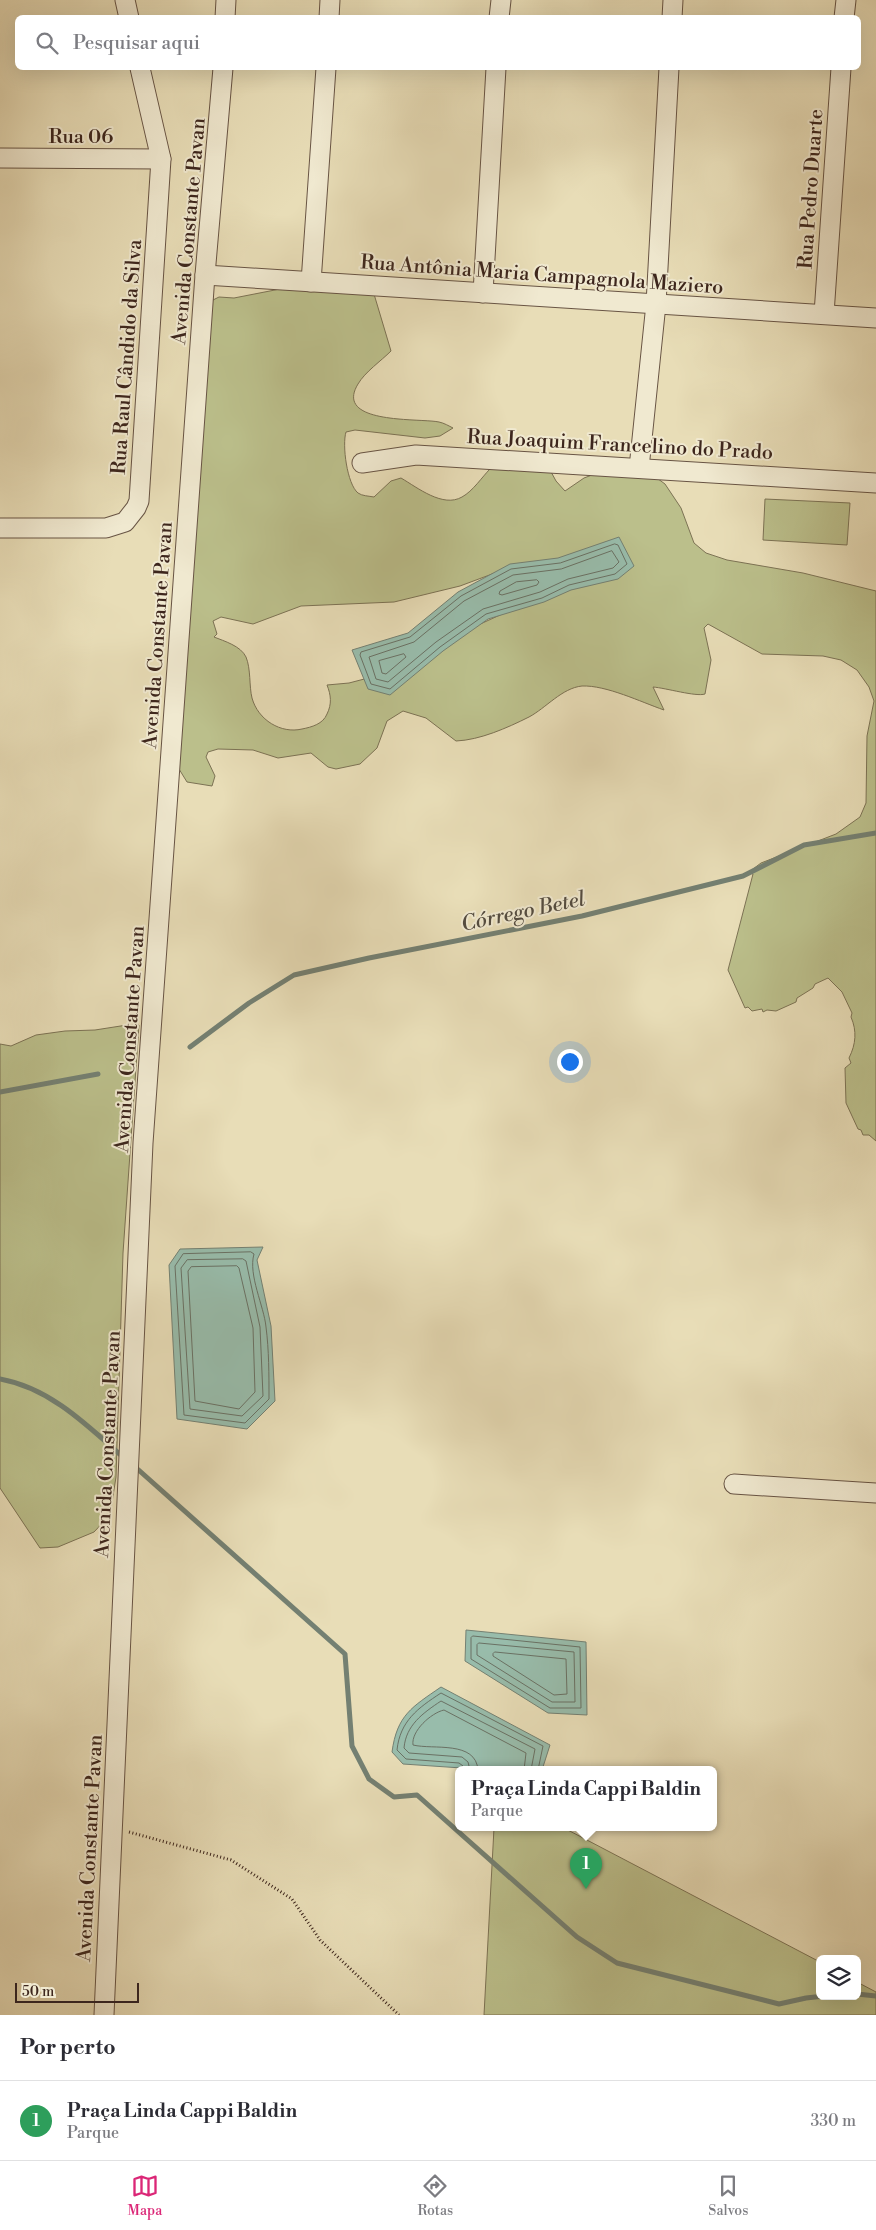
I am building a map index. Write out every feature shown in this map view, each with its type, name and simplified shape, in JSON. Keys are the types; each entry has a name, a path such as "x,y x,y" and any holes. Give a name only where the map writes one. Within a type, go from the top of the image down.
{"street":[{"path":"125,0 128,15"},
{"path":"225,15 226,0"},
{"path":"329,15 330,0"},
{"path":"500,0 500,15"},
{"path":"672,15 673,0"},
{"path":"844,15 846,0"},
{"name":"Rua Raul Cândido da Silva","path":"0,528 106,528 124,522 136,508 140,492 161,159 140,70"},
{"name":"Avenida Constante Pavan","path":"104,2015 144,1143 205,275 223,70"},
{"path":"311,282 326,70"},
{"path":"483,292 496,70"},
{"path":"639,468 656,304 669,70"},
{"name":"Rua Pedro Duarte","path":"824,314 841,70"},
{"name":"Rua 06","path":"0,158 161,159"},
{"name":"Rua Antônia Maria Campagnola Maziero","path":"205,275 876,318"},
{"name":"Rua Joaquim Francelino do Prado","path":"362,463 416,455 876,483"},
{"path":"734,1484 876,1494"}],"path":[{"path":"112,1828 231,1860 292,1899 320,1940 399,2015"}],"green space":[{"path":"371,284 391,351 358,384 354,397 358,407 368,413 382,417 439,422 453,428 440,436 425,438 355,430 346,432 345,455 348,473 358,493 374,497 391,481 401,478 431,495 447,500 455,500 470,491 490,469 550,470 556,481 565,491 584,478 613,467 650,473 665,484 681,508 694,543 706,553 727,560 803,573 876,591 876,1141 869,1135 863,1135 861,1130 858,1129 846,1103 845,1068 851,1063 849,1058 853,1048 855,1032 851,1017 852,1013 842,992 828,978 815,984 813,988 797,998 796,1002 776,1011 767,1010 763,1012 762,1009 752,1011 748,1007 745,1008 728,970 753,874 749,872 761,863 836,834 860,817 866,803 867,736 874,701 869,687 857,670 841,660 823,656 762,654 708,624 704,628 711,660 705,694 701,695 653,687 664,710 602,688 582,686 568,690 529,717 512,725 484,736 456,741 426,718 403,711 387,721 377,748 360,764 336,769 328,767 311,753 278,758 253,750 218,749 208,752 206,757 215,776 212,786 187,782 179,769 211,301 219,297 234,298 280,289","holes":["519,564 591,573 450,638 418,665 349,683 327,685 330,696 329,710 323,720 302,729 294,730 279,727 271,724 259,713 252,698 249,667 244,653 227,642 214,637 217,634 213,621 221,617 253,624 301,606 394,602 460,586"]},
{"path":"765,499 850,503 847,545 763,540"},
{"path":"139,1025 123,1253 116,1477 110,1515 94,1532 58,1547 40,1548 0,1488 0,1044 11,1046 36,1035"},
{"path":"494,1831 570,1831 816,1960 816,2000 861,2000 861,1984 876,1992 876,2015 484,2015"}],"water":[{"path":"619,537 634,566 618,579 571,590 544,602 488,619 443,651 390,695 368,689 352,650 408,633 458,592 510,564 558,558"},
{"path":"263,1247 257,1260 271,1326 275,1401 247,1429 177,1419 169,1265 180,1249"},
{"path":"466,1630 586,1642 587,1715 548,1713 465,1661"},
{"path":"441,1687 550,1745 543,1766 455,1766 455,1768 403,1764 392,1752 394,1739 402,1720 422,1700"}],"waterway":[{"name":"Córrego Betel","path":"190,1047 249,1003 294,975 369,958 582,916 743,876 804,845 876,833"},
{"name":"Córrego Betel","path":"0,1092 98,1074"},
{"path":"0,1379 35,1390 51,1399 82,1421 124,1458"},
{"path":"133,1465 345,1654 352,1746 369,1779 394,1797 417,1795 455,1829"},
{"path":"458,1831 577,1937 617,1963 779,2004 816,1997"},
{"path":"861,1994 876,1996"}],"place":[{"name":"Praça Linda Cappi Baldin","path":"586,1889"}]}
